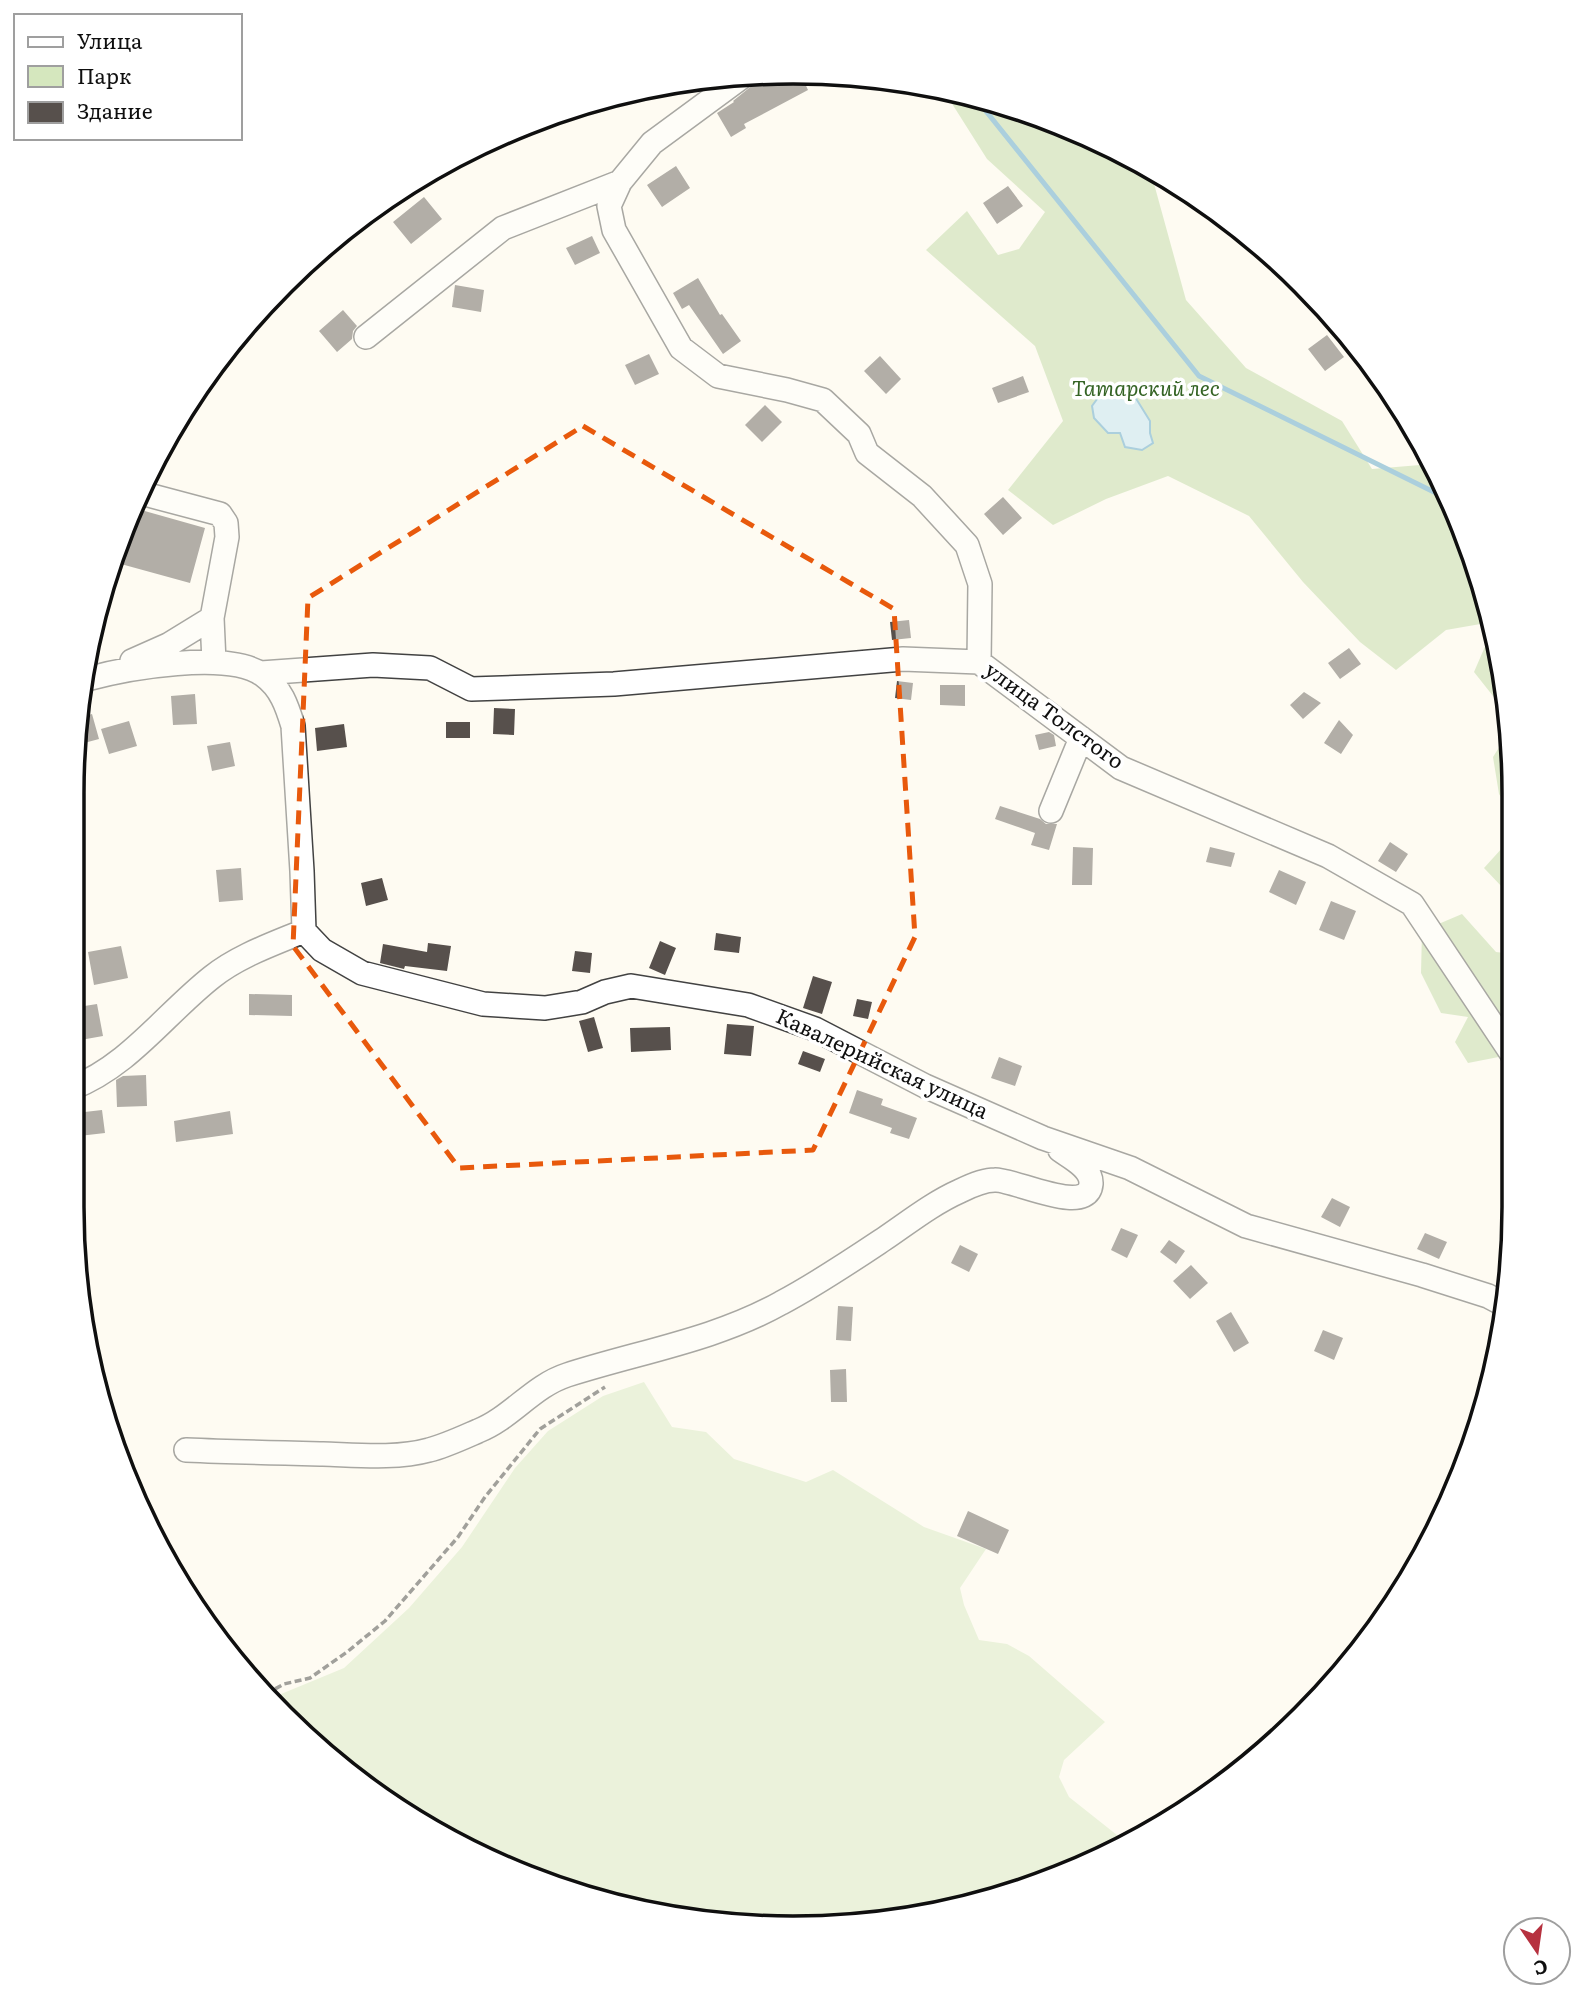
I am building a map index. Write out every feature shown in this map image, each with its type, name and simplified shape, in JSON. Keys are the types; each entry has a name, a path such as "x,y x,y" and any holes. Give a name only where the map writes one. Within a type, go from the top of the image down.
{"street":[{"path":"366,337 503,228 620,182 652,143 728,88"},
{"name":"улица Толстого","path":"620,182 609,206 614,230 681,348 718,376 823,400 859,435 867,453 922,496 967,545 980,584 979,662 1121,768 1328,856 1412,904 1502,1039"},
{"path":"150,495 220,514 226,523 227,537 212,618 214,662"},
{"path":"96,676 168,645 212,618"},
{"path":"96,676 157,665 214,662 261,673 373,666 430,668 471,689 614,684 904,659 979,662"},
{"path":"84,1083 121,1058 213,976 251,953 304,931 303,871 293,726 286,704 276,687 261,673"},
{"path":"1051,811 1081,738"},
{"name":"Кавалерийская улица","path":"304,931 322,950 362,973 483,1004 545,1008 582,1002 605,992 631,986 748,1005 815,1029 925,1086 1043,1138"},
{"path":"1043,1138 1129,1168 1246,1226 1422,1275 1496,1300"},
{"path":"186,1450 372,1456 427,1450 482,1430 546,1383 662,1349 735,1324 779,1305 883,1240 945,1197 972,1185 995,1180 1017,1182 1063,1199 1078,1198 1091,1184 1088,1174 1081,1165 1043,1138"}],"path":[{"path":"274,1689 284,1684 310,1678 385,1621 458,1537 485,1497 540,1429 573,1405 615,1382"}],"highlighted area":[{"path":"583,426 894,609 915,937 813,1150 459,1168 293,946 308,598"}],"green space":[{"name":"Татарский лес","path":"951,102 977,108 1064,138 1154,182 1186,300 1246,368 1342,421 1372,469 1421,465 1448,522 1481,624 1446,630 1396,670 1360,642 1303,582 1249,516 1168,476 1106,499 1053,525 1008,490 1063,421 1035,346 926,250 967,211 998,255 1019,249 1045,212 987,159"},
{"path":"1486,645 1496,700 1474,672"},
{"path":"1500,746 1502,799 1499,794 1493,757"},
{"path":"1502,848 1502,887 1484,868"},
{"path":"1462,914 1496,952 1502,953 1502,1056 1468,1063 1455,1042 1468,1017 1441,1013 1421,973 1422,931"},
{"path":"644,1382 672,1427 706,1432 734,1459 806,1482 833,1470 924,1527 986,1549 960,1588 979,1640 1007,1644 1029,1656 1105,1722 1064,1760 1059,1777 1069,1797 1119,1837 1064,1862 977,1892 886,1910 793,1916 700,1910 609,1892 522,1862 479,1843 399,1797 326,1740 279,1695 344,1668 409,1608 462,1547 515,1468 548,1431 603,1396"}],"water":[{"path":"1116,387 1132,392 1150,421 1153,443 1142,450 1125,447 1120,433 1108,433 1094,418 1092,406 1103,391"}],"building":[{"path":"805,85 808,90 744,124 746,128 731,137 717,113 752,86"},
{"path":"676,166 690,188 662,207 647,185"},
{"path":"1008,186 1023,206 997,224 983,203"},
{"path":"424,197 442,219 411,244 393,222"},
{"path":"592,236 600,253 575,265 566,248"},
{"path":"698,278 720,315 722,314 741,341 723,354 689,305 682,309 673,293"},
{"path":"455,285 484,290 481,312 452,307"},
{"path":"343,310 357,326 352,339 337,352 319,331"},
{"path":"1327,335 1344,357 1325,371 1308,349"},
{"path":"649,354 659,374 635,385 625,365"},
{"path":"880,356 901,379 886,394 864,371"},
{"path":"1023,376 1029,392 998,403 992,388"},
{"path":"765,405 782,422 762,442 745,425"},
{"path":"1003,497 1022,518 1003,535 984,514"},
{"path":"143,511 205,528 190,583 122,564"},
{"path":"909,620 911,638 892,640 890,622"},
{"path":"1349,648 1361,664 1340,679 1328,663"},
{"path":"897,681 913,683 911,700 895,698"},
{"path":"940,685 965,685 965,706 940,705"},
{"path":"1304,692 1321,703 1303,719 1290,705"},
{"path":"195,694 197,724 173,725 171,696"},
{"path":"494,708 515,709 514,735 493,734"},
{"path":"92,714 99,739 86,742 89,715"},
{"path":"1339,720 1353,735 1341,754 1324,743"},
{"path":"129,721 137,746 109,754 101,729"},
{"path":"446,722 470,722 470,738 446,738"},
{"path":"344,724 347,747 317,751 315,728"},
{"path":"1049,732 1054,735 1056,746 1039,750 1035,735"},
{"path":"230,742 235,766 212,771 207,746"},
{"path":"1000,806 1040,819 1046,824 1057,824 1049,850 1031,845 1035,833 995,819"},
{"path":"1390,842 1408,854 1396,872 1378,861"},
{"path":"1073,847 1093,848 1092,885 1072,885"},
{"path":"1210,847 1235,853 1231,867 1206,862"},
{"path":"241,868 243,900 219,902 216,870"},
{"path":"1279,870 1306,882 1296,905 1269,892"},
{"path":"382,878 388,900 366,906 361,883"},
{"path":"1331,901 1356,911 1344,940 1319,930"},
{"path":"716,933 741,937 739,953 714,950"},
{"path":"660,941 676,948 665,975 649,968"},
{"path":"428,943 451,946 447,971 405,966 404,969 380,963 383,944 427,952"},
{"path":"121,946 128,978 94,985 88,952"},
{"path":"575,951 592,953 590,973 572,971"},
{"path":"813,976 832,982 822,1014 803,1008"},
{"path":"249,994 292,995 292,1016 249,1015"},
{"path":"857,999 872,1002 868,1019 853,1016"},
{"path":"97,1004 103,1036 84,1039 84,1006"},
{"path":"594,1017 603,1048 588,1052 579,1021"},
{"path":"727,1024 754,1026 751,1056 724,1054"},
{"path":"670,1027 671,1050 631,1052 630,1028"},
{"path":"803,1051 825,1059 820,1072 798,1064"},
{"path":"999,1057 1022,1066 1015,1086 991,1078"},
{"path":"146,1075 147,1106 117,1107 116,1080 123,1076"},
{"path":"857,1090 883,1099 881,1105 917,1118 909,1139 890,1133 892,1128 849,1113"},
{"path":"102,1110 105,1133 84,1135 84,1112"},
{"path":"230,1111 233,1134 176,1142 174,1121"},
{"path":"1332,1198 1350,1207 1340,1227 1321,1217"},
{"path":"1121,1228 1138,1235 1127,1258 1111,1250"},
{"path":"1425,1233 1447,1242 1439,1259 1417,1249"},
{"path":"1169,1240 1185,1251 1176,1264 1160,1252"},
{"path":"960,1245 978,1254 969,1272 951,1263"},
{"path":"1191,1265 1208,1283 1190,1299 1173,1281"},
{"path":"838,1306 853,1307 851,1341 836,1340"},
{"path":"1231,1312 1249,1343 1234,1352 1216,1321"},
{"path":"1323,1330 1343,1338 1334,1360 1314,1351"},
{"path":"846,1369 847,1402 831,1402 830,1370"},
{"path":"968,1511 1009,1530 998,1554 957,1536"}],"waterway":[{"path":"986,111 1199,376 1435,493"}]}
